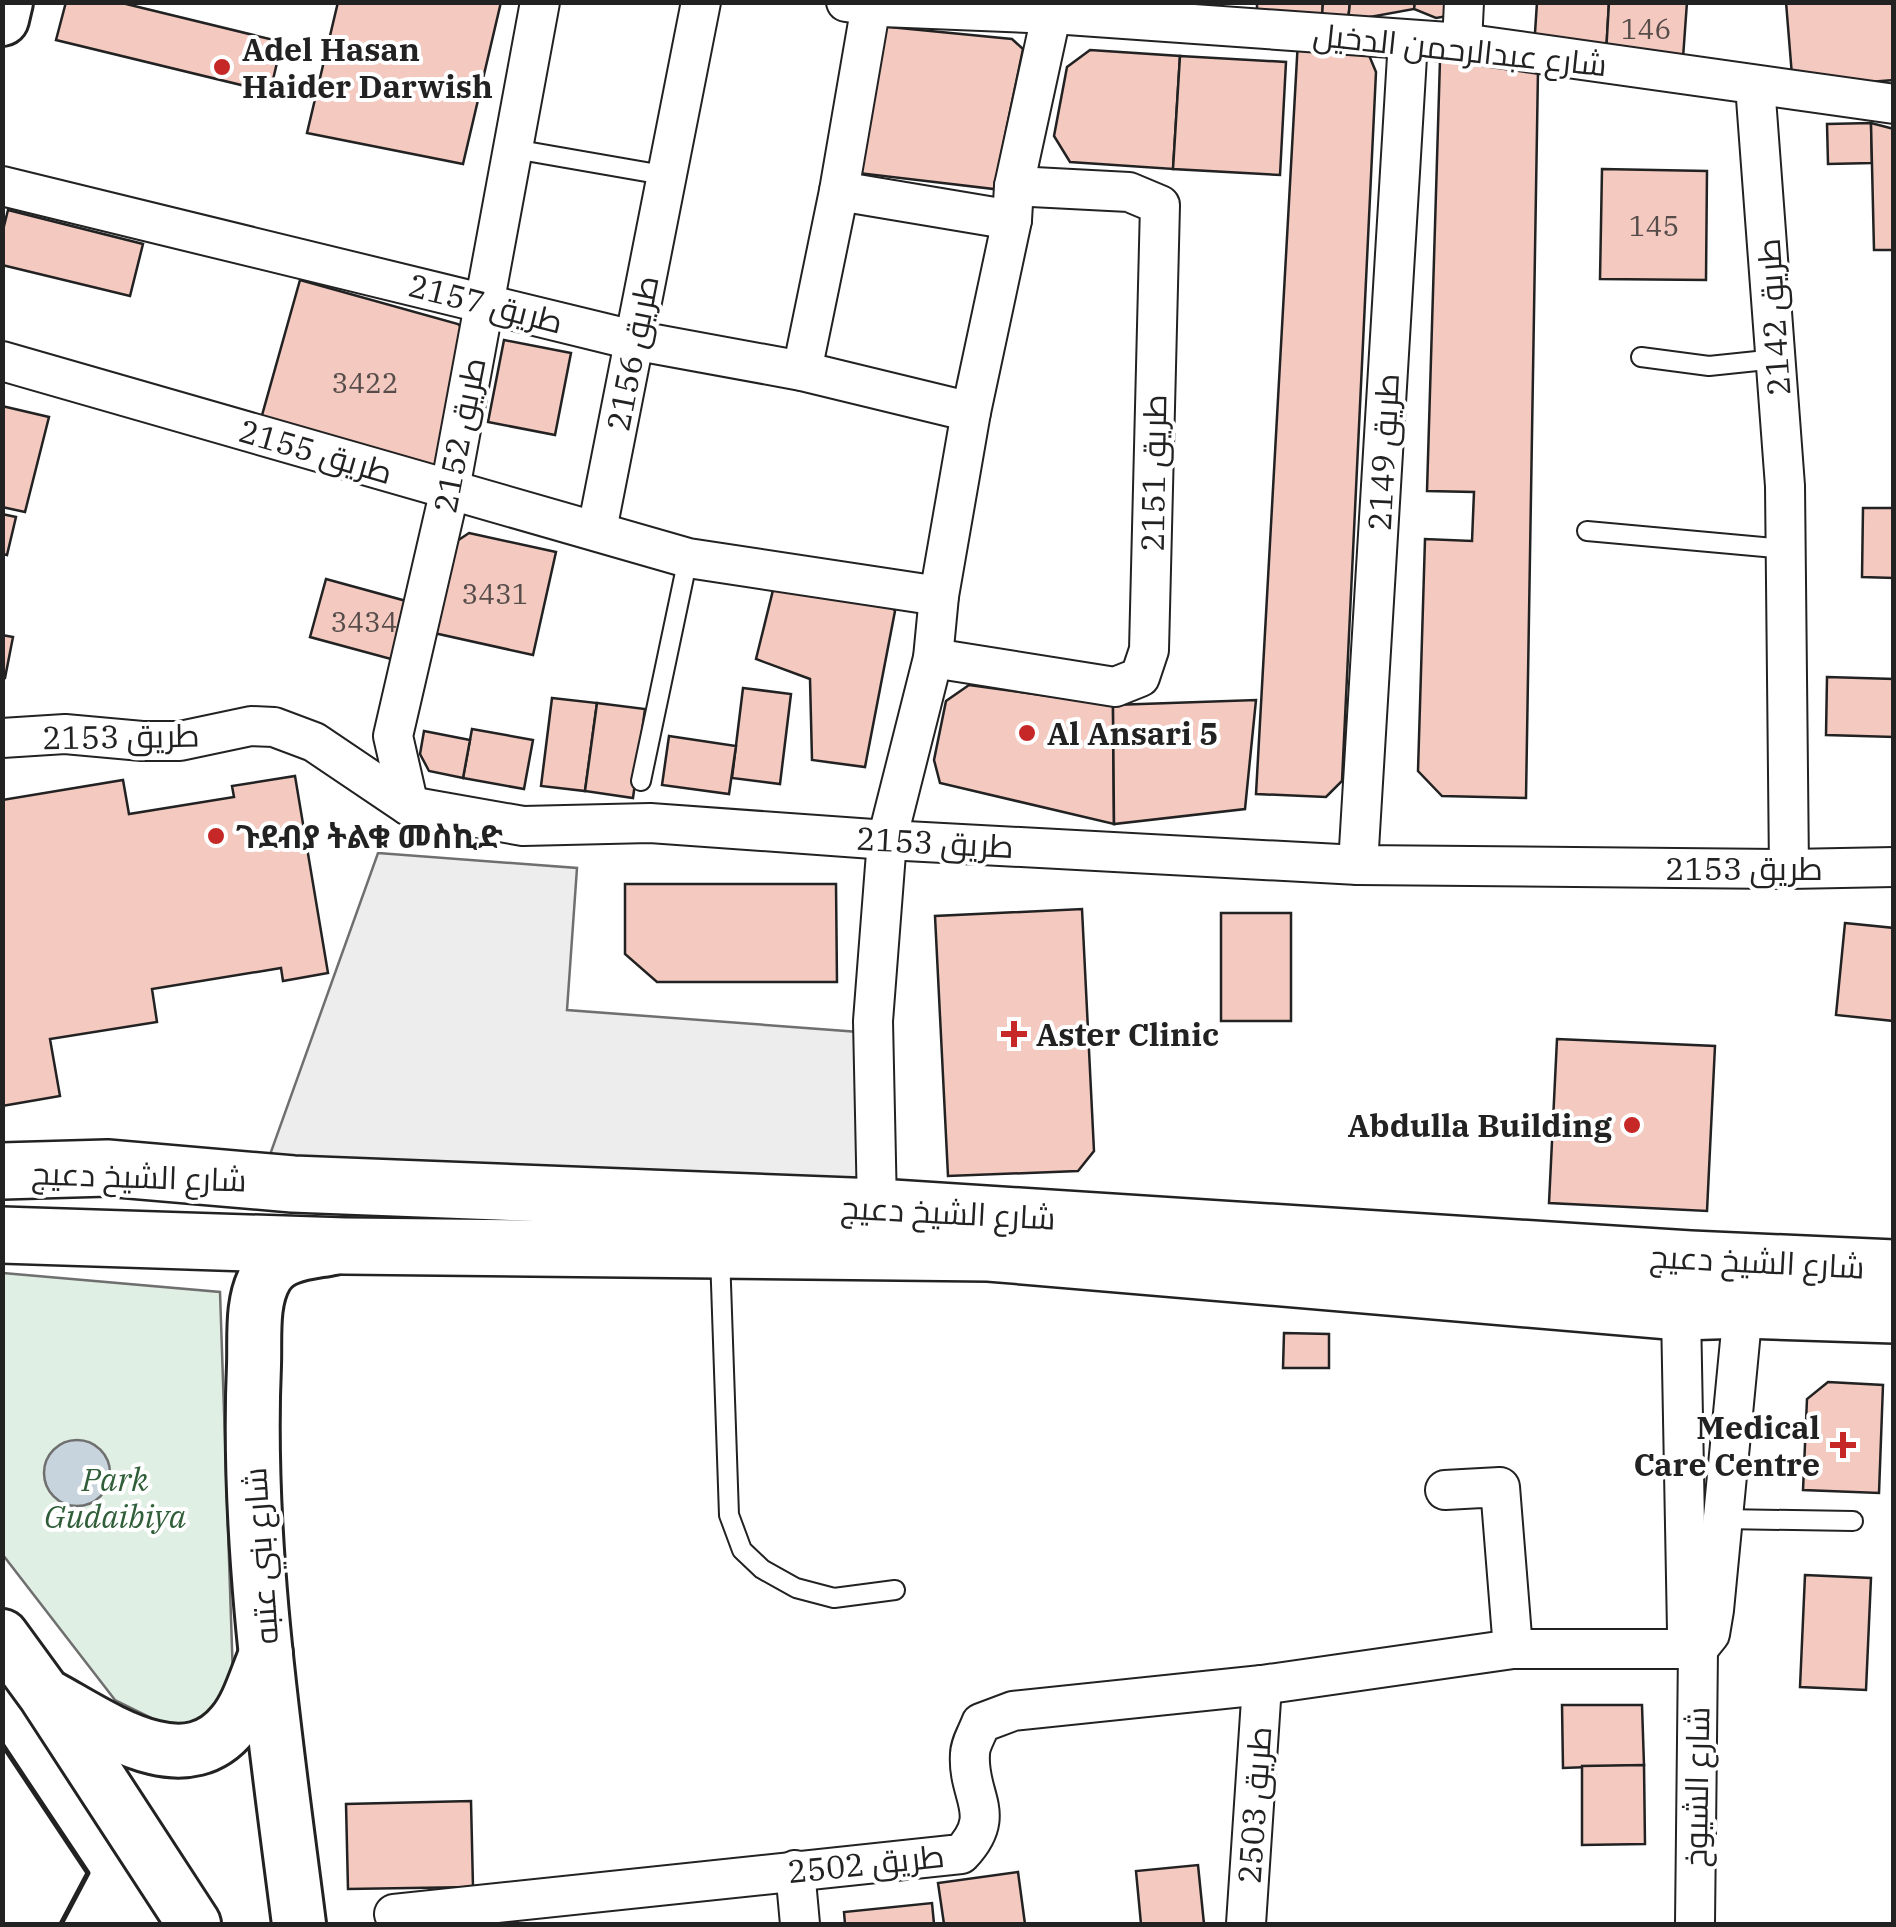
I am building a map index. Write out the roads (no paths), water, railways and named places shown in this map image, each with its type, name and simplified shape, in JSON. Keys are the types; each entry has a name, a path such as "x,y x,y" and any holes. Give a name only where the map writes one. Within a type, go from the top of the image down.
{"main road":[{"path":"2,19 6,2"},
{"path":"2,1146 106,1168"},
{"name":"شارع الشيخ دعيج","path":"2,1171 106,1168 293,1184 877,1207 1710,1283 1894,1314"},
{"name":"شارع الشيخ دعيج","path":"2,1235 345,1246 988,1253 1710,1283 1894,1268"},
{"name":"شارع بني عتبه","path":"299,1924 266,1654 252,1408 257,1300 268,1272 286,1257 345,1246"},
{"path":"2,1636 46,1695 194,1924"},
{"path":"46,1695 129,1741 168,1751 202,1748 231,1728 244,1708 266,1654"}],"street":[{"name":"طريق 2152","path":"409,806 392,736 450,489 540,2"},
{"name":"طريق 2156","path":"597,530 701,2"},
{"path":"1462,43 1464,2"},
{"path":"802,372 839,191 870,4"},
{"name":"شارع عبدالرحمن الدخيل","path":"870,4 1053,8 1462,43 1894,104"},
{"path":"877,1207 872,1021 888,840 933,658 939,596 971,412 1053,8"},
{"name":"طريق 2149","path":"1358,865 1408,40"},
{"name":"طريق 2142","path":"1754,85 1777,359 1786,548 1789,869"},
{"name":"طريق 2157","path":"2,186 633,340 802,372 971,412"},
{"path":"839,191 1013,203"},
{"name":"طريق 2151","path":"933,658 1115,686 1140,677 1149,650 1160,205 1129,192 1013,203"},
{"name":"طريق 2155","path":"2,361 688,558 939,596"},
{"name":"طريق 2153","path":"2,738 66,734 160,742 251,726 274,727 314,742 409,806 523,826 650,823 1358,865 1894,867"},
{"name":"شارع الشيوخ","path":"1698,1648 1710,1634 1723,1519 1710,1283"},
{"name":"شارع الشيوخ","path":"1694,1924 1698,1648 1687,1631 1710,1283"},
{"path":"1445,1490 1500,1487 1513,1649"},
{"name":"طريق 2502","path":"394,1914 961,1854 982,1826 969,1752 982,1723 1013,1711 1262,1686 1513,1649 1698,1648"},
{"name":"طريق 2503","path":"1246,1924 1262,1686"},
{"path":"795,1870 800,1924"}],"lane":[{"path":"514,150 669,176"},
{"path":"1641,357 1709,366 1777,359"},
{"path":"1587,531 1786,548"},
{"path":"641,781 688,558"},
{"path":"720,1250 729,1515 742,1550 762,1569 796,1588 834,1598 895,1590"},
{"path":"1723,1519 1853,1521"}],"place":[{"name":"Adel Hasan Haider Darwish","path":"222,67"},
{"name":"Al Ansari 5","path":"1027,733"},
{"name":"ጉደብያ ትልቁ መስኪድ","path":"216,836"},
{"name":"Aster Clinic","path":"1014,1034"},
{"name":"Abdulla Building","path":"1632,1125"},
{"name":"Medical Care Centre","path":"1843,1445"}],"park label":[{"name":"Park Gudaibiya","path":"115,1498"}]}
